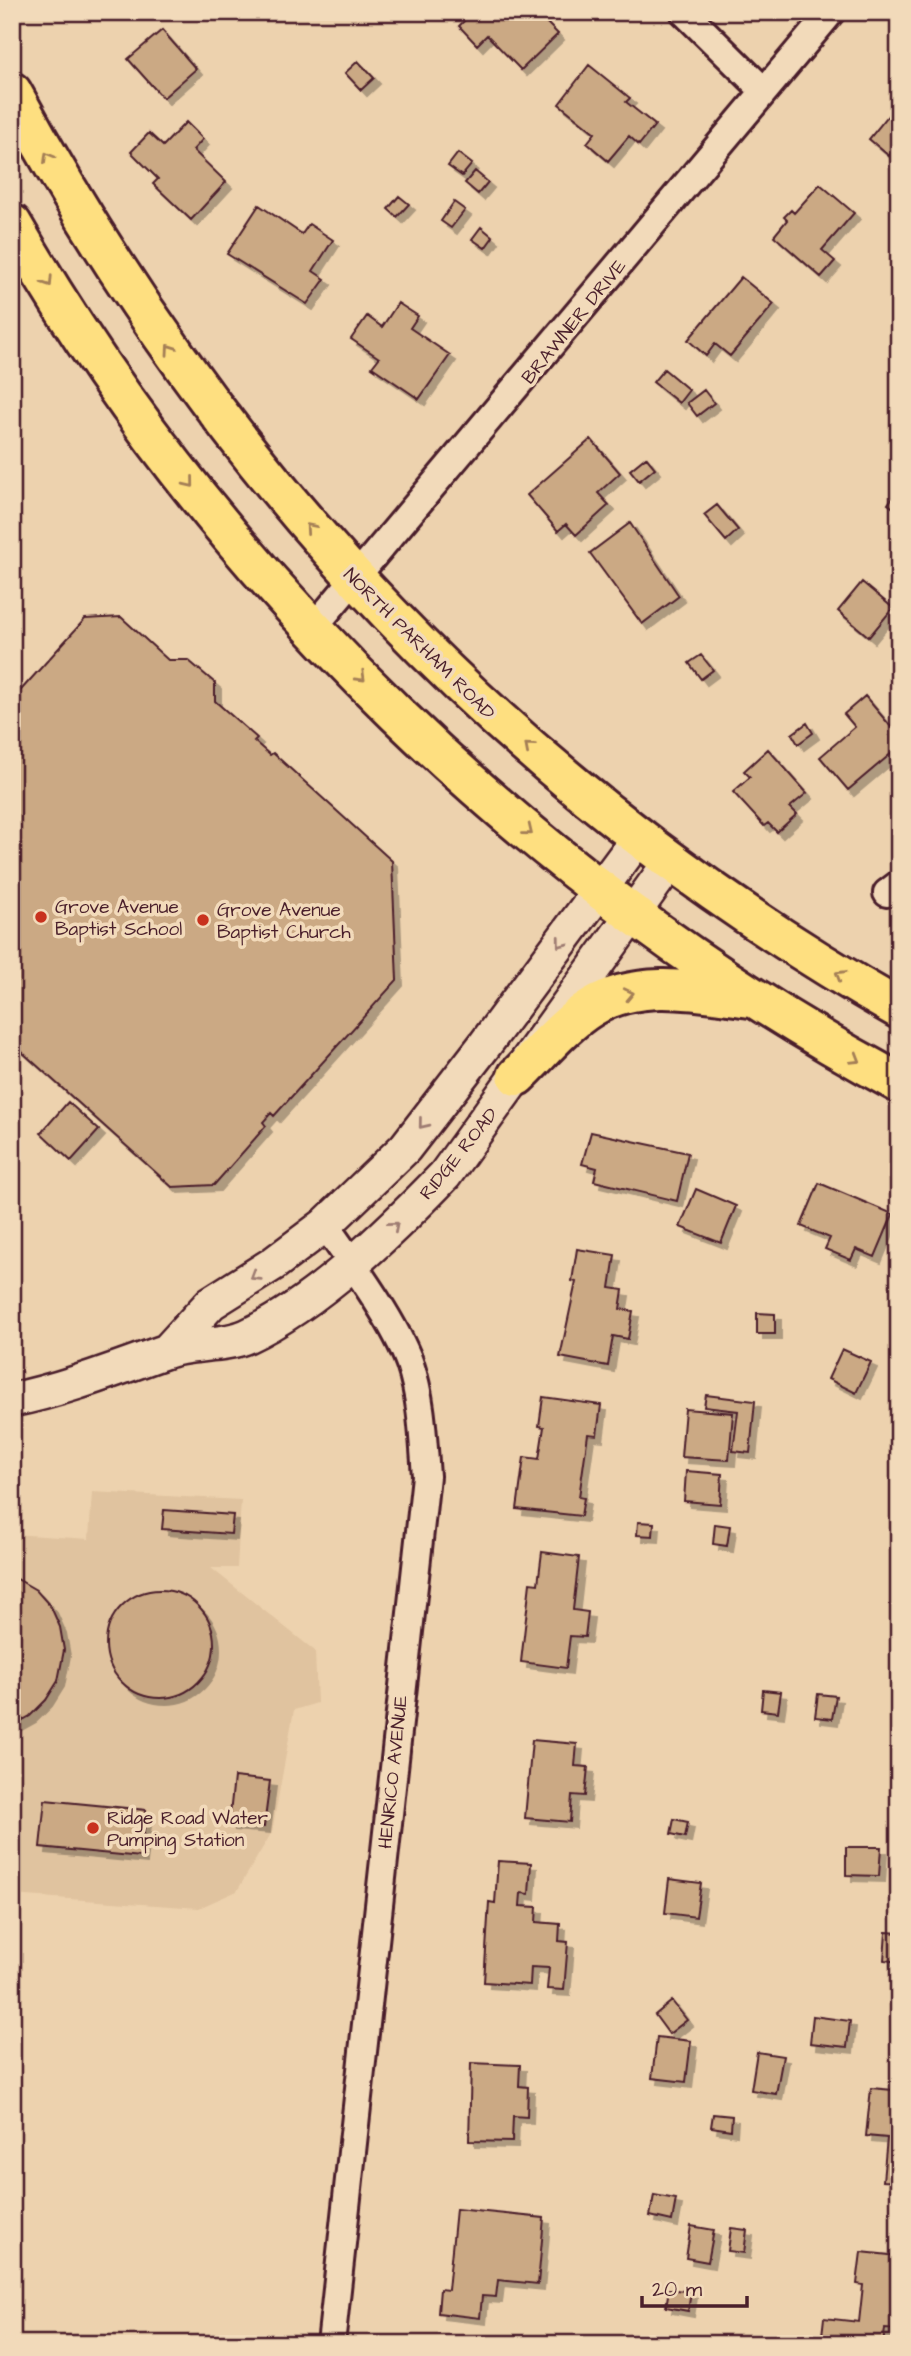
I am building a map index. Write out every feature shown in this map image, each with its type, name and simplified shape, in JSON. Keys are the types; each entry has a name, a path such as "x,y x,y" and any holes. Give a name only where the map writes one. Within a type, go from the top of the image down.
{"highway":[{"name":"NORTH PARHAM ROAD","path":"12,92 99,244 169,349 251,458 354,580 475,699 639,837 813,959 899,1009"},
{"path":"12,224 141,419 259,566 313,628 449,763 535,837 633,912 756,998 899,1083"},
{"path":"517,1076 578,1018 613,997 633,992 680,989 756,998"}],"street":[{"path":"684,12 764,91"},
{"name":"BRAWNER DRIVE","path":"313,628 831,12"},
{"name":"RIDGE ROAD","path":"168,1350 211,1303 273,1264 325,1225 405,1147 639,837"},
{"name":"RIDGE ROAD","path":"12,1400 88,1381 168,1350 246,1337 299,1303 352,1263 402,1219 444,1175 671,861"},
{"name":"HENRICO AVENUE","path":"325,1225 352,1263 410,1362 421,1408 426,1476 331,2344"}],"shaded area":[{"path":"92,1492 241,1500 237,1568 211,1568 315,1651 317,1703 294,1710 272,1832 237,1891 199,1908 12,1895 12,1534 89,1539"}],"building":[{"path":"473,12 526,12 532,18 537,13 558,34 521,70 487,35 477,45 459,26"},
{"path":"162,30 196,69 163,98 128,59"},
{"path":"358,61 374,78 361,90 345,73"},
{"path":"589,65 630,98 626,102 655,125 639,145 629,136 608,161 587,143 595,133 559,104"},
{"path":"899,102 899,144 889,156 869,139"},
{"path":"186,122 203,139 193,150 226,182 191,220 153,184 158,179 131,152 149,133 163,146"},
{"path":"458,153 472,164 462,176 448,166"},
{"path":"475,171 488,182 478,194 465,183"},
{"path":"820,184 854,213 822,250 835,261 821,277 774,236 787,220 784,217 791,210 794,213"},
{"path":"399,196 409,204 397,217 388,209"},
{"path":"454,202 465,210 451,228 441,221"},
{"path":"259,205 302,234 309,224 333,240 313,271 325,279 307,304 227,254"},
{"path":"481,227 493,237 485,248 472,239"},
{"path":"741,277 774,304 730,356 715,344 706,356 688,340"},
{"path":"398,303 418,316 410,328 450,355 419,399 372,367 379,358 351,339 367,316 382,327"},
{"path":"664,369 689,390 679,403 653,382"},
{"path":"704,390 714,403 697,416 687,403"},
{"path":"591,439 620,473 598,493 609,505 576,535 566,524 558,531 527,495"},
{"path":"646,457 655,468 639,481 630,470"},
{"path":"899,488 899,512 888,504"},
{"path":"717,505 738,530 726,541 704,515"},
{"path":"630,523 679,596 642,624 590,553"},
{"path":"862,582 893,608 869,637 838,611"},
{"name":"Grove Avenue Baptist Church","path":"121,617 168,660 188,660 215,683 215,701 257,738 254,741 270,755 273,753 392,861 397,980 274,1116 271,1113 263,1122 266,1126 214,1185 172,1187 12,1043 12,700 85,619"},
{"path":"701,655 713,670 701,679 689,663"},
{"path":"865,696 892,728 899,722 899,747 848,790 820,757 855,727 844,714"},
{"path":"807,723 813,733 798,744 792,734"},
{"path":"768,749 807,793 790,807 797,814 777,832 768,823 764,826 733,792 750,777 744,771"},
{"path":"68,1102 99,1130 71,1161 41,1133"},
{"path":"591,1132 688,1153 677,1201 594,1181 597,1168 582,1164"},
{"path":"819,1183 893,1214 875,1257 856,1249 851,1260 825,1249 830,1238 801,1226"},
{"path":"696,1189 736,1206 721,1243 680,1227"},
{"path":"577,1249 615,1255 610,1288 623,1290 620,1309 633,1311 628,1339 613,1336 608,1366 560,1357 576,1282 572,1281"},
{"path":"757,1313 775,1314 775,1334 757,1334"},
{"path":"842,1349 871,1362 856,1393 828,1379"},
{"path":"706,1395 755,1401 750,1453 733,1451 738,1411 704,1407"},
{"path":"543,1397 601,1405 597,1435 588,1434 579,1497 584,1498 581,1516 517,1509 524,1457 539,1459 544,1427 539,1426"},
{"path":"685,1409 733,1413 729,1460 681,1457"},
{"path":"686,1471 722,1474 720,1504 684,1501"},
{"path":"164,1510 233,1515 231,1534 162,1529"},
{"path":"638,1522 654,1523 653,1536 637,1535"},
{"path":"715,1524 730,1526 727,1546 713,1544"},
{"path":"542,1552 579,1557 573,1610 588,1612 585,1637 570,1636 566,1668 521,1662 530,1583 538,1584"},
{"path":"12,1576 36,1590 51,1607 60,1627 64,1650 58,1681 46,1700 30,1716 12,1726"},
{"path":"160,1590 181,1594 198,1606 210,1623 214,1644 210,1665 198,1682 181,1694 160,1698 139,1694 122,1682 110,1665 106,1644 110,1623 122,1606 139,1594"},
{"path":"763,1690 781,1692 778,1712 761,1710"},
{"path":"818,1694 836,1696 832,1719 815,1717"},
{"path":"532,1740 577,1744 575,1766 588,1767 585,1796 572,1795 570,1822 525,1818"},
{"path":"234,1777 270,1781 264,1827 229,1824"},
{"name":"Ridge Road Water Pumping Station","path":"45,1800 146,1810 141,1857 40,1847"},
{"path":"674,1819 688,1822 685,1837 671,1834"},
{"path":"846,1847 881,1847 879,1876 846,1875"},
{"path":"498,1861 531,1863 529,1894 521,1893 520,1906 537,1907 536,1922 560,1924 559,1941 568,1942 564,1990 547,1989 549,1968 531,1967 530,1985 484,1982 489,1902 495,1903"},
{"path":"669,1879 701,1883 696,1917 665,1913"},
{"path":"886,1932 899,1933 899,1962 884,1960"},
{"path":"672,2001 687,2020 669,2034 655,2015"},
{"path":"813,2016 850,2021 847,2047 810,2043"},
{"path":"657,2037 691,2041 686,2082 652,2078"},
{"path":"757,2052 783,2056 776,2094 751,2090"},
{"path":"471,2063 520,2065 519,2086 528,2087 527,2117 513,2116 512,2142 469,2141"},
{"path":"871,2088 893,2090 893,2094 899,2095 899,2182 883,2181 887,2138 866,2136"},
{"path":"713,2114 732,2116 731,2130 711,2127"},
{"path":"654,2195 676,2199 672,2221 650,2216"},
{"path":"456,2209 544,2218 538,2284 498,2280 496,2297 482,2296 480,2318 438,2313 440,2289 448,2290"},
{"path":"691,2226 714,2230 708,2262 686,2258"},
{"path":"731,2228 747,2230 744,2253 728,2251"},
{"path":"861,2252 899,2256 899,2330 885,2329 883,2344 821,2344 824,2318 859,2322 863,2285 857,2284"},
{"path":"669,2289 691,2292 688,2311 666,2307"}],"place":[{"name":"Grove Avenue Baptist School","path":"41,917"},
{"name":"Grove Avenue Baptist Church","path":"203,920"},
{"name":"Ridge Road Water Pumping Station","path":"93,1828"}]}
